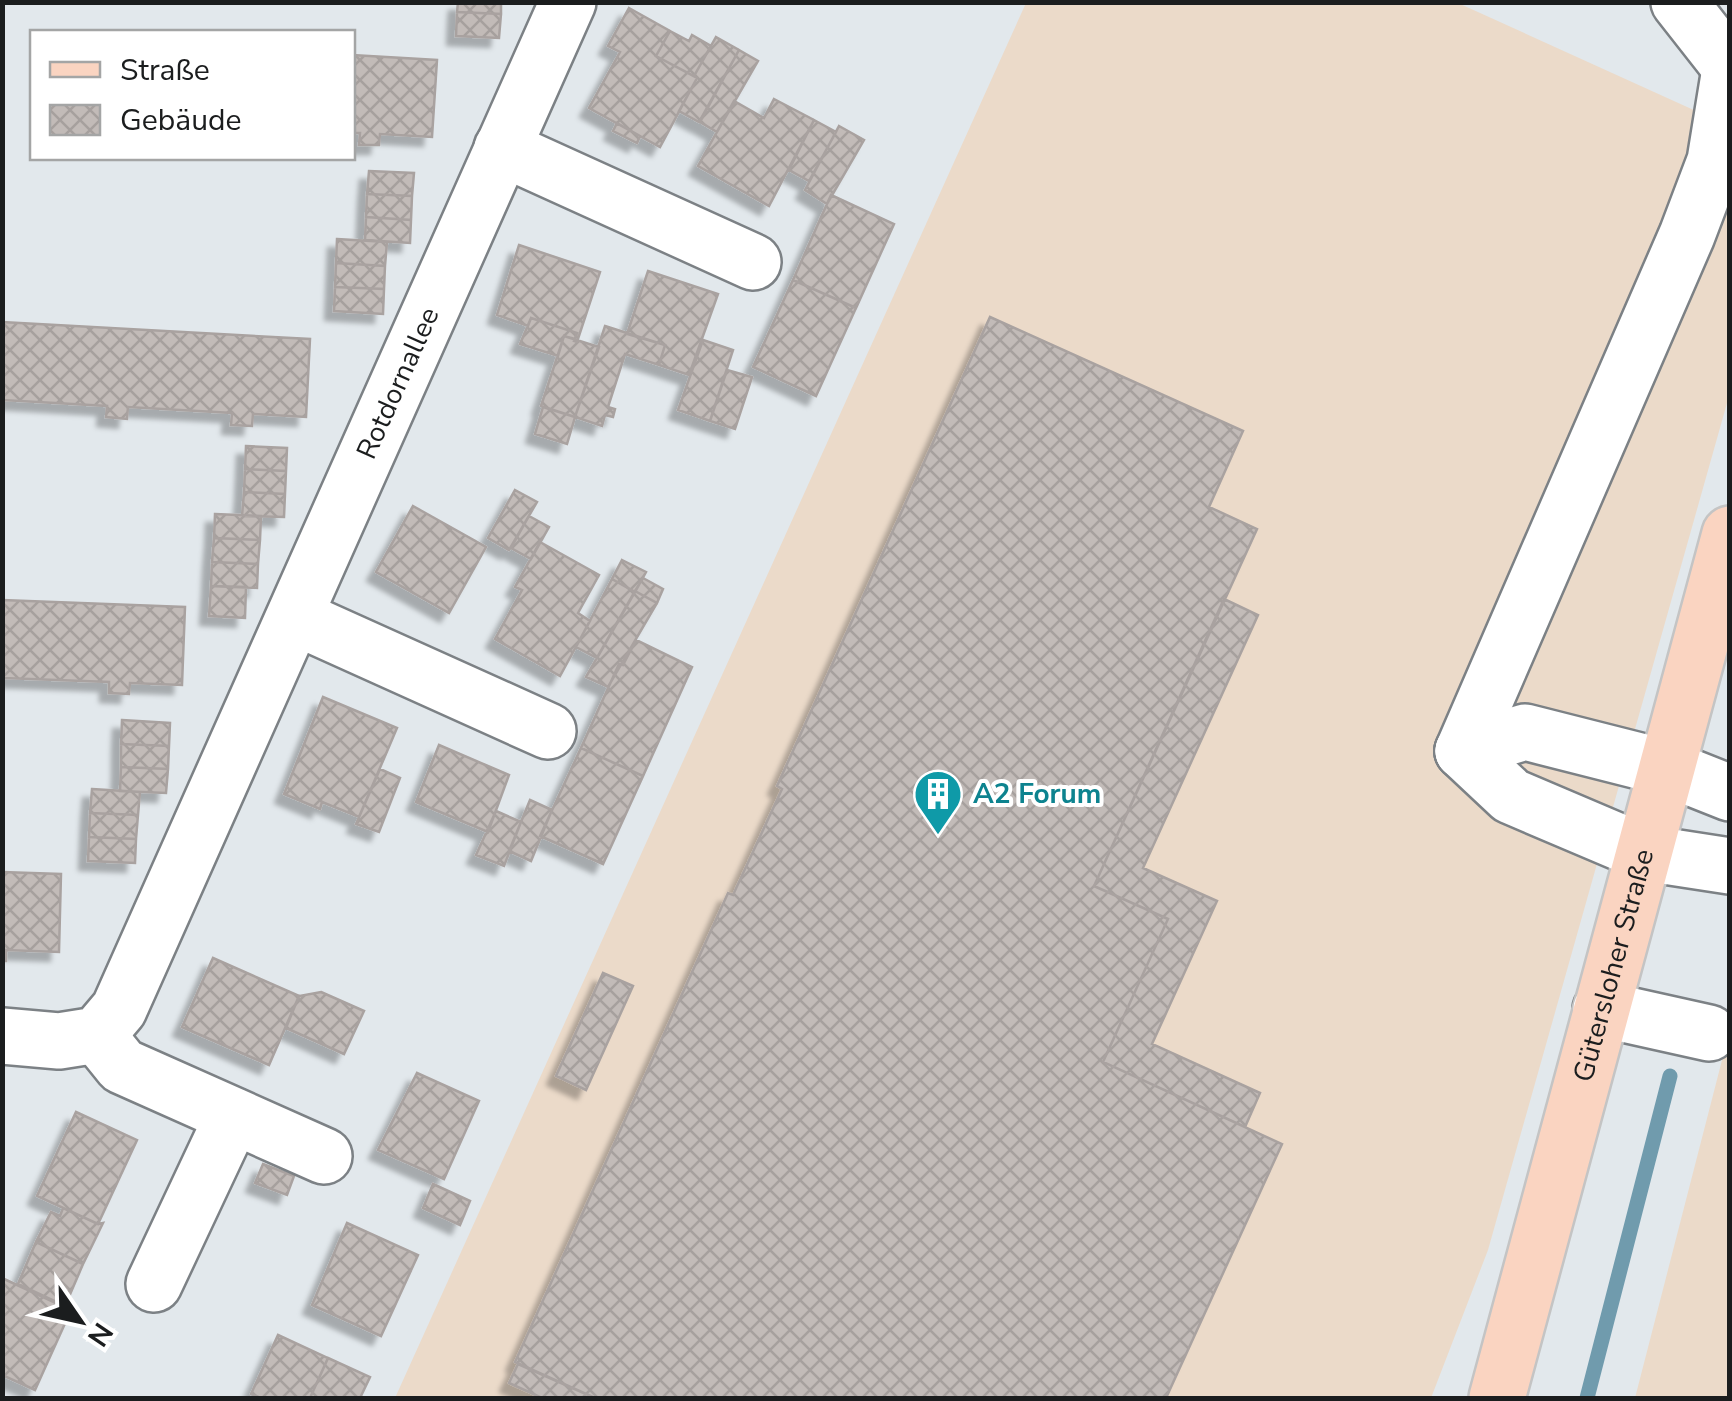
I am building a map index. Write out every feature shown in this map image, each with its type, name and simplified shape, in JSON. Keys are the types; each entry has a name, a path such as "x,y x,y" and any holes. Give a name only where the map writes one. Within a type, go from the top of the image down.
{"main road":[{"name":"Gütersloher Straße","path":"1497,1398 1730,534"}],"street":[{"name":"Rotdornallee","path":"97,1035 119,1009 568,2"},
{"path":"1463,750 1715,162 1730,68 1680,2"},
{"path":"502,148 753,262"},
{"path":"295,617 548,731"},
{"path":"1463,750 1524,732 1667,768 1730,794"},
{"path":"1463,750 1511,796 1645,853 1730,866"},
{"path":"1602,1009 1708,1033"},
{"path":"2,1036 59,1041 97,1035 122,1066 324,1156"},
{"path":"154,1284 233,1116"}],"shaded area":[{"path":"1026,3 1458,3 1729,126 1729,396 1488,1250 1431,1398 395,1398"},
{"path":"1729,1033 1729,1398 1635,1398"}],"building":[{"path":"458,2 501,2 501,14 457,12"},
{"path":"629,8 670,31 656,56 697,78 660,147 589,108 620,52 608,46"},
{"path":"457,12 501,14 499,38 456,36"},
{"path":"670,31 689,41 692,35 711,46 694,76 656,56"},
{"path":"716,37 739,50 699,122 679,111"},
{"path":"739,50 758,61 717,132 700,122"},
{"path":"355,55 437,60 432,137 380,134 379,145 359,145 360,133 355,133"},
{"path":"774,99 814,120 769,206 698,166 734,101 764,118"},
{"path":"814,120 836,132 809,181 789,170"},
{"path":"617,123 640,136 637,143 613,131"},
{"path":"839,126 864,140 827,204 805,190"},
{"path":"369,171 414,173 412,196 367,194"},
{"path":"367,194 412,196 411,220 366,217"},
{"path":"831,195 894,224 856,308 793,280"},
{"path":"366,217 411,220 410,243 365,240"},
{"path":"337,239 387,242 385,266 336,263"},
{"path":"519,245 600,272 577,342 577,333 531,318 528,326 497,315"},
{"path":"336,263 385,266 384,289 335,287"},
{"path":"648,271 718,294 689,375 659,365 665,345 627,334"},
{"path":"793,280 856,308 816,396 753,367"},
{"path":"335,287 384,289 383,314 334,311"},
{"name":"A2 Forum","path":"990,317 1243,431 1209,507 1257,529 1094,886 1168,919 1103,1062 1282,1144 1166,1398 595,1398 515,1362 728,893 733,895 782,789 777,786"},
{"path":"531,318 577,333 575,339 564,336 558,356 520,344"},
{"path":"2,322 310,339 306,417 253,414 252,426 231,425 232,413 128,407 127,419 106,417 107,406 3,400 2,411"},
{"path":"605,326 665,345 659,365 625,354 608,407 615,409 613,417 605,415 602,426 575,417"},
{"path":"564,336 599,347 575,417 541,406"},
{"path":"703,340 733,350 710,421 678,410"},
{"path":"727,370 752,377 735,429 710,421"},
{"path":"543,407 575,417 567,444 535,434"},
{"path":"246,446 287,448 286,471 245,469"},
{"path":"245,469 286,471 285,494 244,492"},
{"path":"515,490 537,502 509,550 488,538"},
{"path":"244,492 285,494 284,517 242,516"},
{"path":"413,506 486,547 449,613 376,572"},
{"path":"215,514 261,516 260,540 214,538"},
{"path":"529,516 549,527 531,559 511,548"},
{"path":"214,538 260,540 258,564 212,562"},
{"path":"540,542 599,575 578,613 590,621 560,676 495,639 522,590 515,587"},
{"path":"622,560 646,572 635,592 612,579"},
{"path":"212,562 258,564 257,588 211,586"},
{"path":"643,578 663,589 657,603 635,591"},
{"path":"612,579 635,592 597,658 576,647"},
{"path":"211,586 246,587 245,618 209,616"},
{"path":"635,591 657,603 608,687 586,677"},
{"path":"1224,599 1258,615 1143,868 1217,901 1152,1044 1260,1093 1245,1127 1103,1062 1168,919 1094,886"},
{"path":"2,600 185,607 182,685 130,683 129,694 109,693 109,682 4,678 2,689"},
{"path":"636,640 692,667 643,776 581,748 619,664 623,665"},
{"path":"323,697 397,728 359,817 322,802 320,809 284,794"},
{"path":"122,720 170,723 169,746 121,744"},
{"path":"121,744 169,746 168,769 121,767"},
{"path":"439,745 509,775 488,832 416,802"},
{"path":"581,748 643,776 603,864 540,836"},
{"path":"121,767 168,769 166,793 120,791"},
{"path":"380,769 400,778 379,832 356,824"},
{"path":"92,789 140,792 138,815 90,813"},
{"path":"530,800 552,810 531,861 509,851"},
{"path":"496,811 521,822 504,866 476,855"},
{"path":"90,813 138,815 136,839 89,837"},
{"path":"89,837 136,839 135,863 88,861"},
{"path":"2,872 61,874 59,952 6,950 6,961 2,961"},
{"path":"213,958 299,996 269,1065 182,1027"},
{"path":"603,973 633,986 586,1090 556,1076"},
{"path":"321,992 364,1011 344,1054 286,1028 299,996"},
{"path":"417,1073 479,1101 444,1179 378,1150"},
{"path":"76,1112 137,1140 98,1224 37,1196"},
{"path":"263,1164 294,1176 287,1195 255,1183"},
{"path":"433,1184 470,1201 460,1225 423,1208"},
{"path":"63,1208 103,1223 83,1264 36,1242 51,1212 60,1216"},
{"path":"347,1223 418,1255 381,1336 312,1305"},
{"path":"36,1242 83,1264 65,1306 18,1284"},
{"path":"2,1278 71,1310 35,1390 2,1375"},
{"path":"278,1335 328,1358 310,1398 261,1398 251,1394"},
{"path":"328,1358 370,1377 360,1398 310,1398"},
{"path":"518,1364 595,1398 542,1398 509,1383"}],"waterway":[{"path":"1587,1398 1670,1076"}],"place":[{"name":"A2 Forum","path":"938,836"}]}
